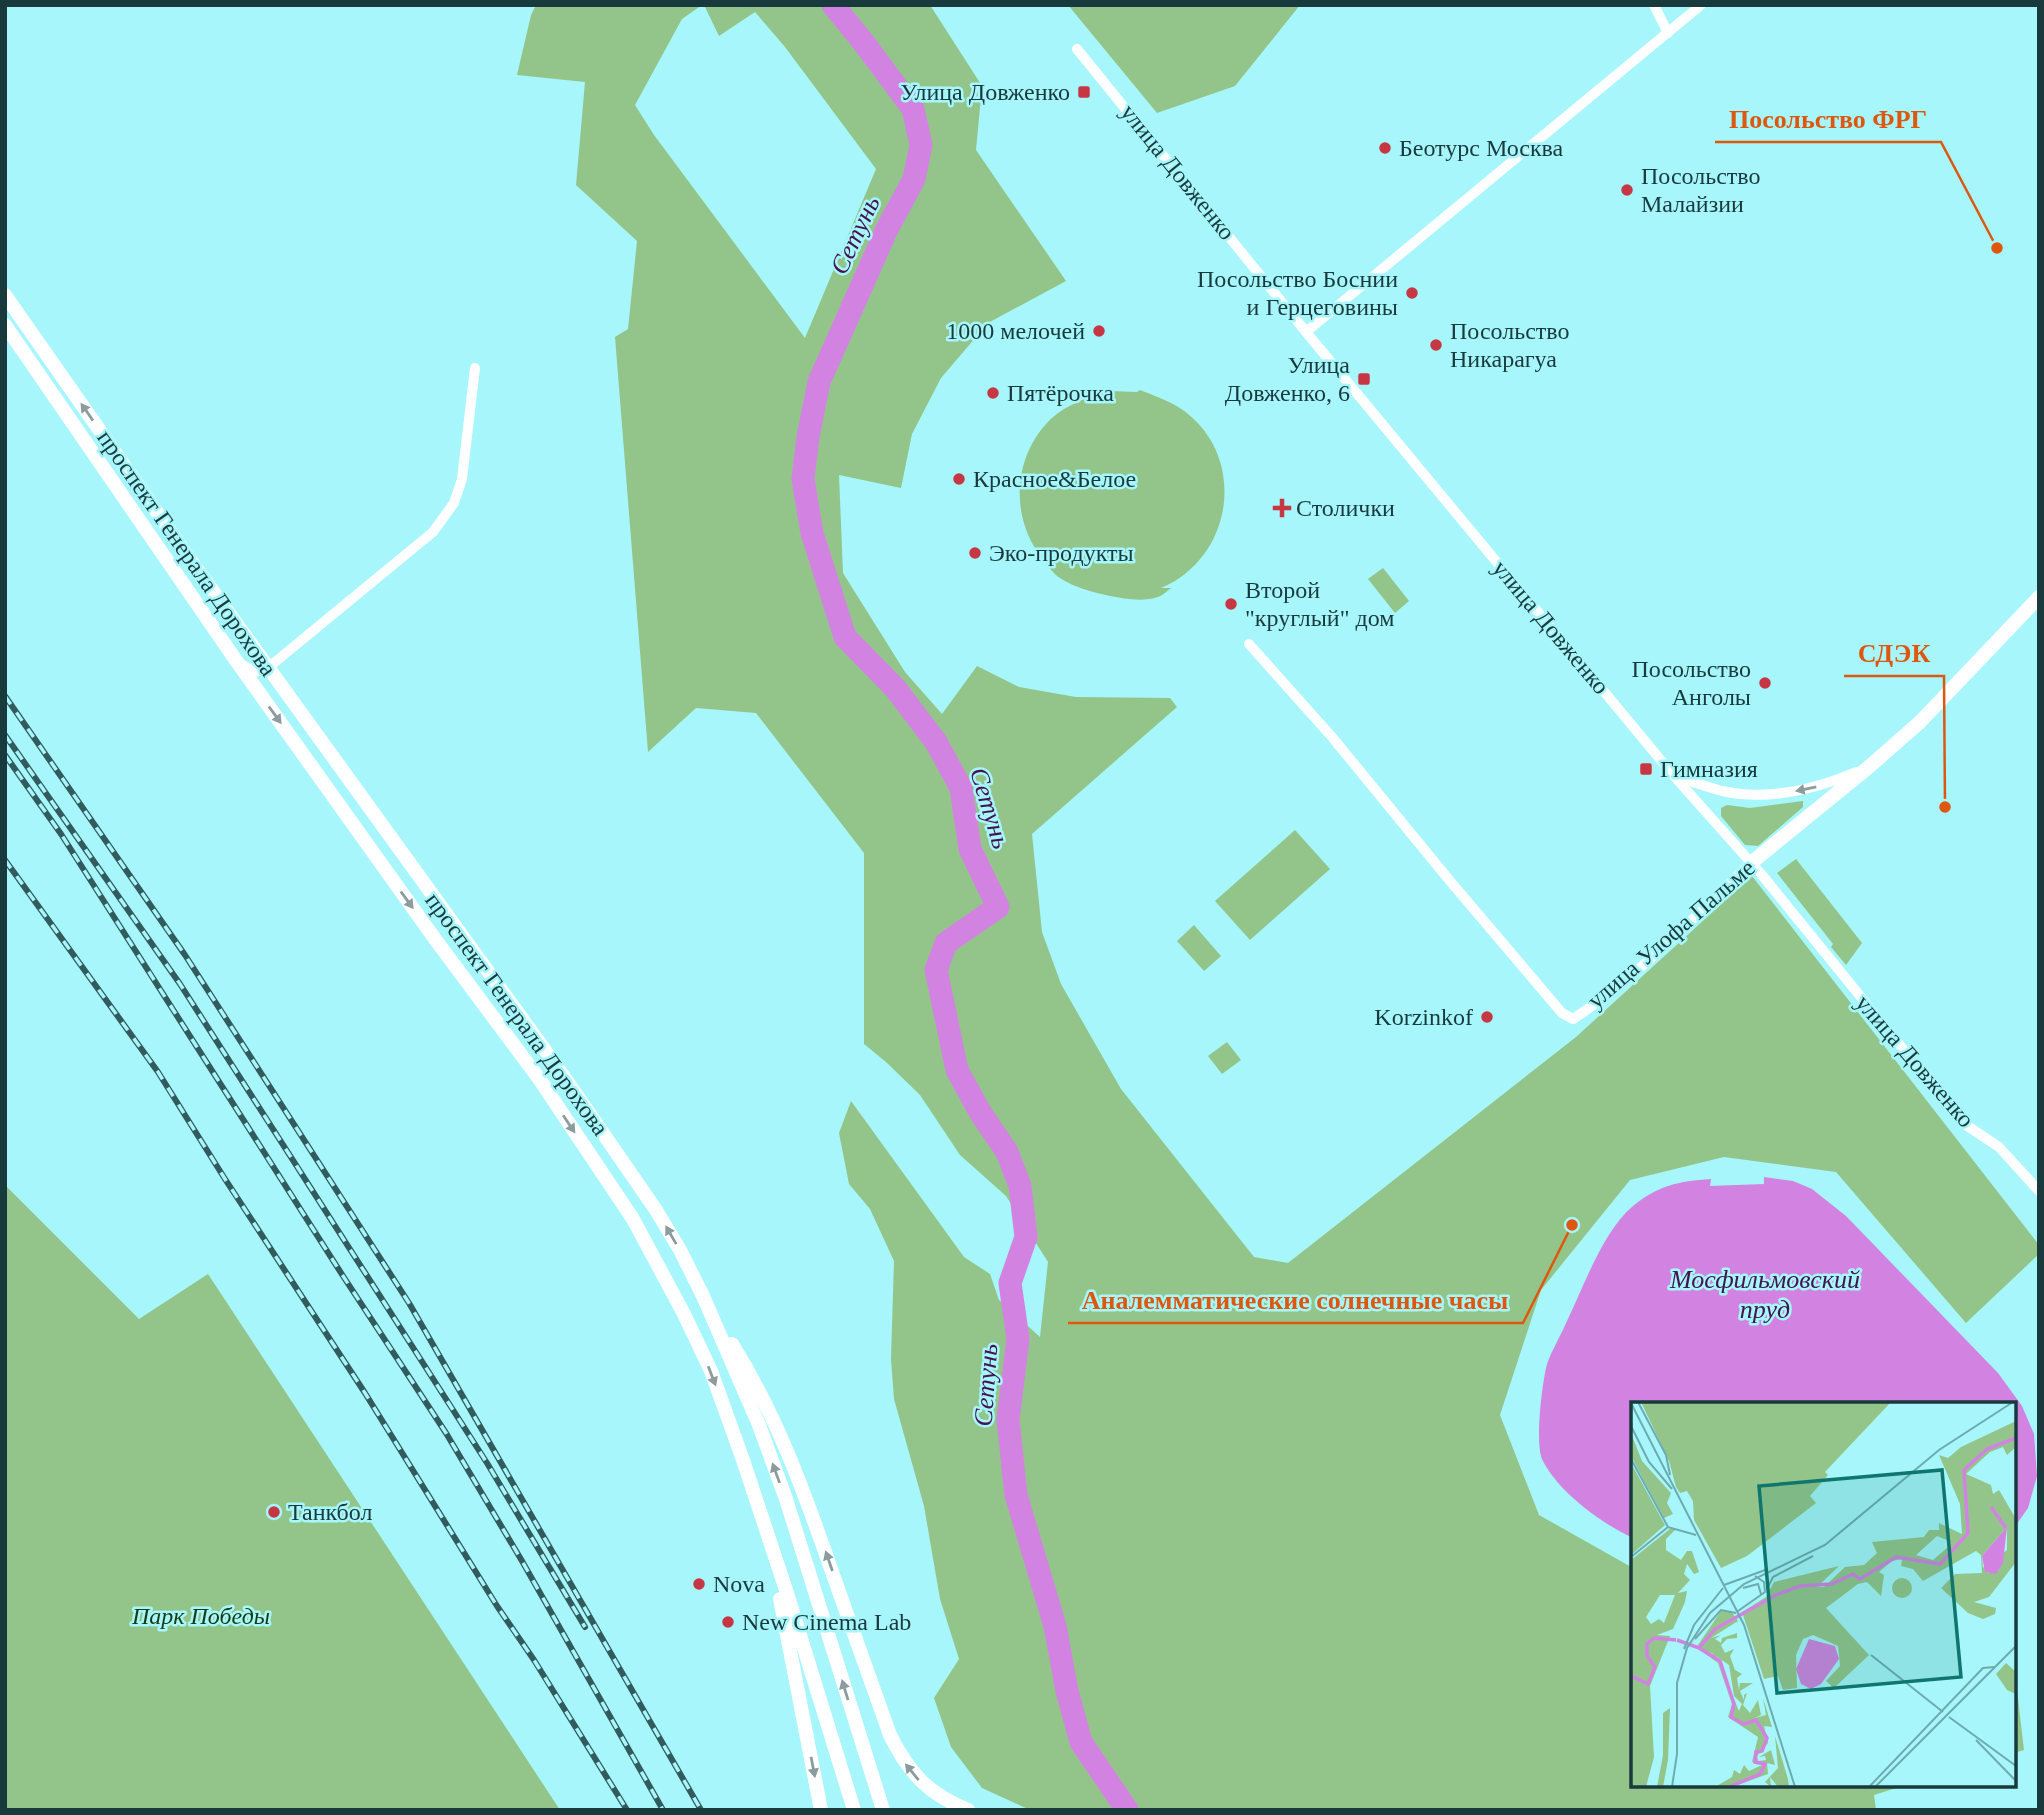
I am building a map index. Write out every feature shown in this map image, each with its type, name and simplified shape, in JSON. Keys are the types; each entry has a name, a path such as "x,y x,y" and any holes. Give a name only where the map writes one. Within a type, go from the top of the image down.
{"main road":[{"name":"проспект Генерала Дорохова","path":"5,295 189,558 560,1071 656,1210 680,1250 709,1308 759,1425 786,1499 883,1810"},
{"name":"проспект Генерала Дорохова","path":"5,326 235,659 430,932 540,1080 633,1219 684,1314 710,1371 766,1532 854,1810"},
{"name":"улица Улофа Пальме","path":"1751,863 1920,722 2039,597"},
{"path":"709,1308 751,1374 784,1443 890,1735 901,1756 923,1784 948,1801 968,1810"},
{"path":"766,1532 821,1810"}],"street":[{"path":"1654,5 1668,33"},
{"path":"1306,332 1701,5"},
{"name":"улица Довженко","path":"1077,49 1306,332 1674,776 1751,863 1963,1123 1998,1147 2039,1191"},
{"path":"235,659 254,672 269,667 433,532 454,503 462,479 475,368"},
{"name":"улица Улофа Пальме","path":"1249,644 1332,737 1562,1013 1573,1018 1596,1003 1664,945 1751,863"},
{"path":"1674,776 1747,795 1777,794 1810,789 1870,766"}],"green space":[{"path":"536,5 702,5 682,19 635,105 654,135 805,338 876,169 785,47 755,12 719,36 704,5 930,5 982,86 976,150 1066,281 988,323 941,378 912,434 901,488 839,475 843,573 905,672 942,714 977,666 1019,687 1076,697 1170,698 1177,707 1032,834 1042,932 1061,984 1121,1089 1254,1257 1288,1263 1576,1037 1752,876 2039,1245 2039,1254 1966,1323 1836,1172 1724,1157 1630,1180 1541,1290 1500,1415 1539,1515 1631,1567 1631,1787 1900,1787 1874,1795 1876,1810 1030,1810 982,1788 951,1747 934,1698 959,1659 940,1599 924,1506 894,1399 891,1359 894,1261 870,1209 849,1184 839,1133 851,1101 964,1257 990,1274 999,1300 1040,1337 1048,1262 1006,1196 960,1155 920,1095 864,1044 864,853 756,713 696,708 648,752 615,337 628,329 637,241 576,185 585,82 517,75 531,15"},
{"path":"1068,5 1300,5 1235,86 1157,113"},
{"path":"1103,388 1111,391 1140,390 1177,406 1207,434 1219,457 1224,482 1223,508 1216,532 1203,555 1185,574 1161,588 1171,588 1152,599 1134,600 1110,596 1066,581 1055,574 1042,558 1031,542 1024,524 1020,486 1029,449 1052,418"},
{"path":"1383,568 1409,601 1395,613 1368,579"},
{"path":"1803,801 1803,807 1758,846 1745,845 1721,816 1721,808 1727,805 1750,808"},
{"path":"1295,830 1330,869 1250,940 1215,901"},
{"path":"1796,859 1862,943 1846,965 1831,947 1833,944 1777,873"},
{"path":"1194,925 1221,956 1204,971 1177,941"},
{"path":"1227,1042 1241,1060 1222,1074 1208,1056"},
{"name":"Парк Победы","path":"5,1185 139,1319 208,1274 560,1810 5,1810"},
{"path":"2016,1681 2024,1750 2016,1752"}],"water":[{"name":"Мосфильмовский пруд","path":"1764,1177 1793,1181 1812,1189 1846,1216 1998,1373 2022,1406 2034,1434 2037,1476 2028,1508 2016,1525 2016,1402 1631,1402 1631,1537 1582,1505 1549,1471 1542,1459 1539,1440 1541,1398 1547,1364 1595,1260 1612,1230 1633,1206 1669,1186 1711,1179 1710,1186 1764,1184"}],"waterway":[{"name":"Сетунь","path":"833,5 913,109 921,145 914,179 887,229 819,382 803,479 812,533 845,637 895,688 936,742 961,788 970,849 998,907 946,943 936,970 957,1070 980,1112 1007,1152 1020,1186 1026,1237 1010,1283 1018,1339 1008,1420 1016,1495 1055,1626 1067,1691 1081,1742 1127,1810"}],"railway":[{"path":"5,696 185,955 409,1303 701,1810"},
{"path":"5,735 180,984 487,1463 585,1627"},
{"path":"5,755 61,834 446,1433 663,1810"},
{"path":"5,860 158,1072 365,1393 627,1810"}],"place":[{"name":"Улица Довженко","path":"1084,92"},
{"name":"Беотурс Москва","path":"1385,148"},
{"name":"Посольство Малайзии","path":"1627,190"},
{"name":"Посольство ФРГ","path":"1997,248"},
{"name":"Посольство Боснии и Герцеговины","path":"1412,293"},
{"name":"1000 мелочей","path":"1099,331"},
{"name":"Посольство Никарагуа","path":"1436,345"},
{"name":"Улица Довженко, 6","path":"1364,379"},
{"name":"Пятёрочка","path":"993,393"},
{"name":"Красное&Белое","path":"959,479"},
{"name":"Столички","path":"1282,508"},
{"name":"Эко-продукты","path":"975,553"},
{"name":"Второй \"круглый\" дом","path":"1231,604"},
{"name":"Посольство Анголы","path":"1765,683"},
{"name":"Гимназия","path":"1646,769"},
{"name":"СДЭК","path":"1945,807"},
{"name":"Korzinkof","path":"1487,1017"},
{"name":"Аналемматические солнечные часы","path":"1572,1225"},
{"name":"Танкбол","path":"274,1512"},
{"name":"Nova","path":"699,1584"},
{"name":"New Cinema Lab","path":"728,1622"}]}
